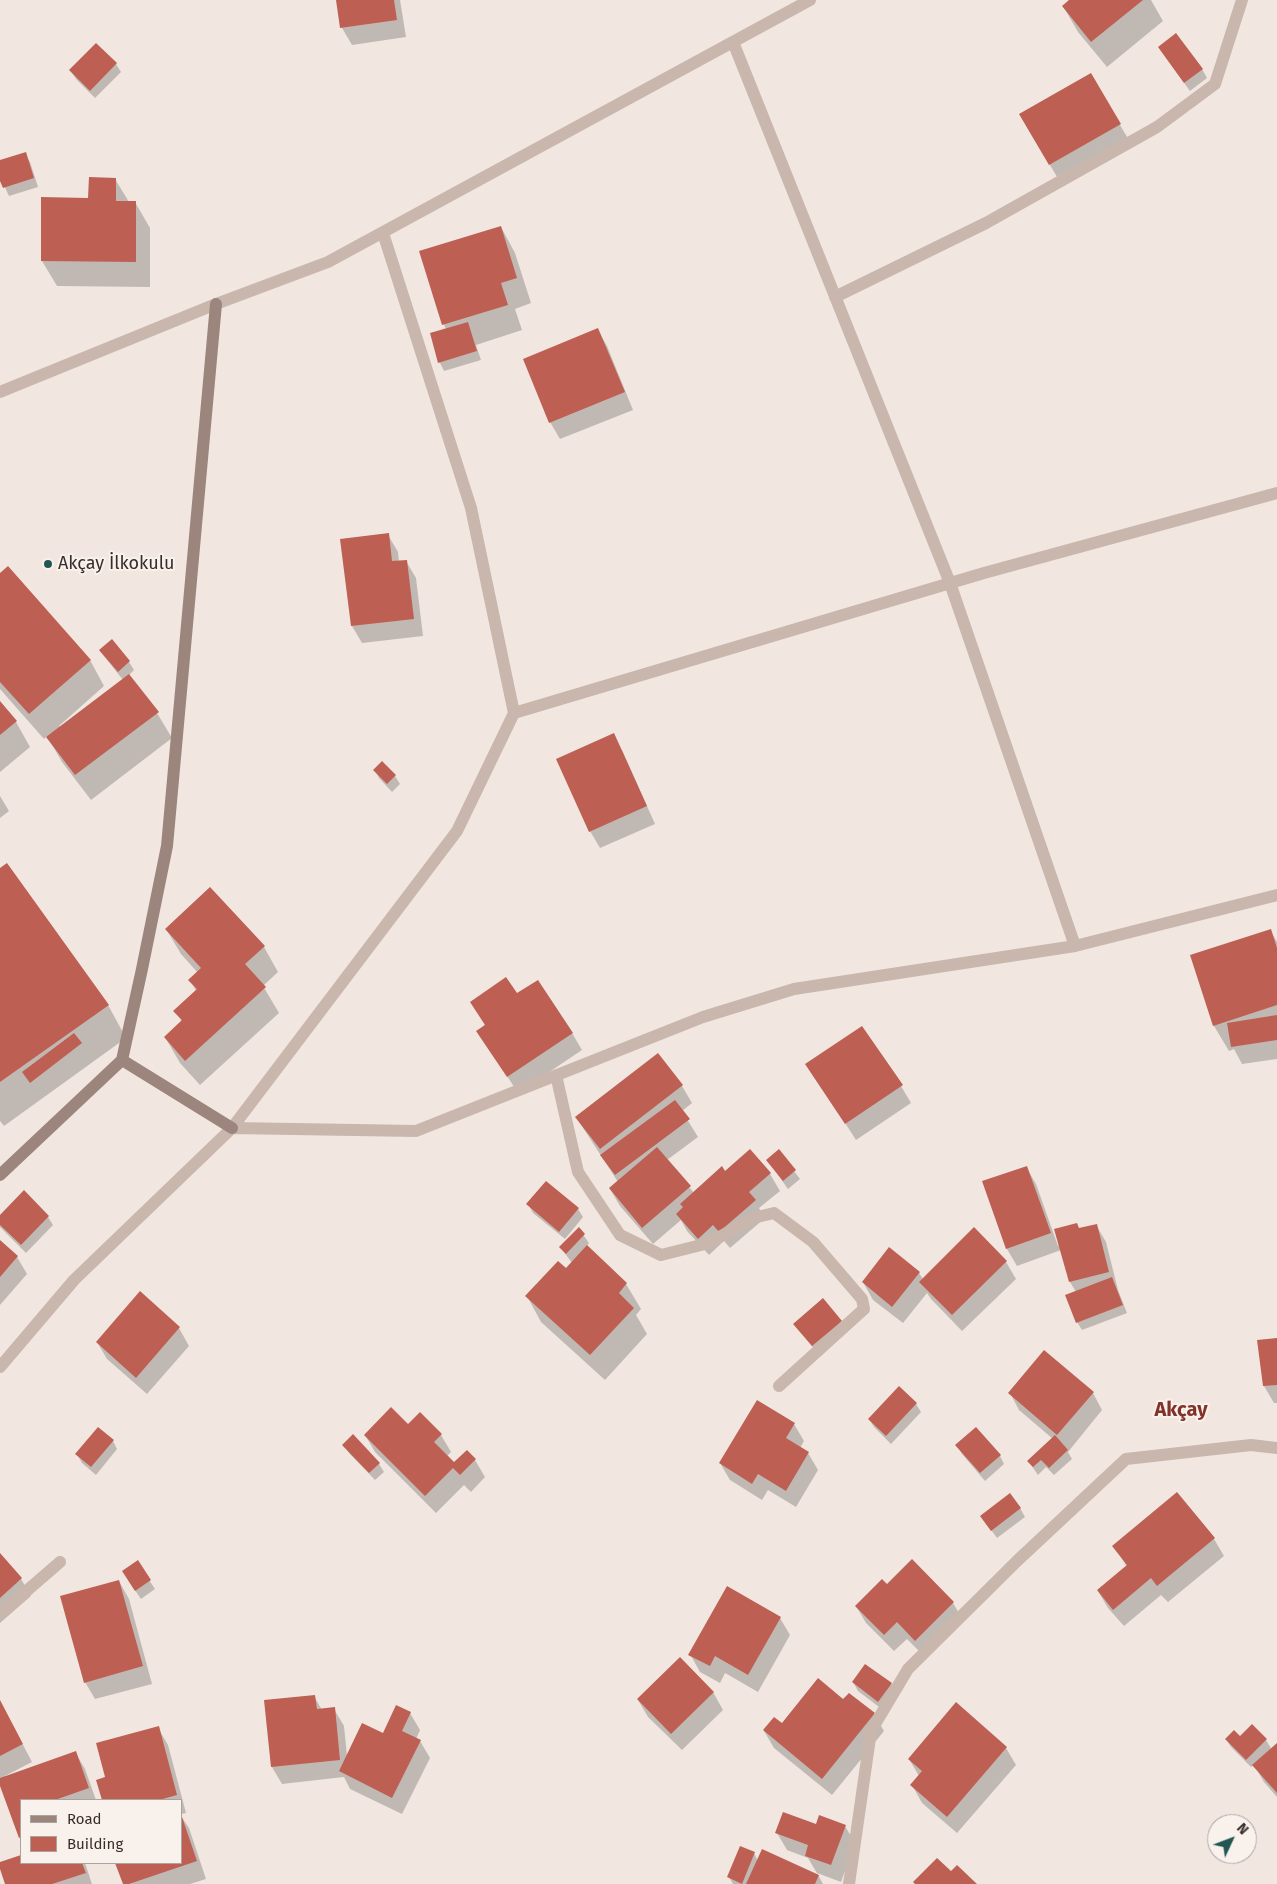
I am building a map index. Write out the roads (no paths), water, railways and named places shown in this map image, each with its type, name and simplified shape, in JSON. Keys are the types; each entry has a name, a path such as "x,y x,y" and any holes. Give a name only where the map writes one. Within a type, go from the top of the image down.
{"street":[{"path":"0,392 216,304 328,262 810,0"},
{"path":"835,298 986,223 1157,127 1215,84 1242,0"},
{"path":"733,42 950,583 1075,946"},
{"path":"0,1367 74,1280 232,1128 457,831 514,713 471,508 383,233"},
{"path":"0,1173 122,1060 166,846 216,304"},
{"path":"514,713 950,583 1277,493"},
{"path":"122,1060 232,1128 416,1131 703,1017 794,989 1075,946 1277,895"},
{"path":"556,1075 578,1172 620,1235 660,1255 709,1243 753,1218 774,1213 813,1242 862,1299 864,1309 779,1386"},
{"path":"849,1884 871,1731 908,1669 1017,1561 1126,1459 1251,1445 1277,1448"},
{"path":"0,1614 60,1562"}],"place":[{"name":"Akçay İlkokulu","path":"48,564"}],"district":[{"name":"Akçay","path":"1181,1410"}]}
